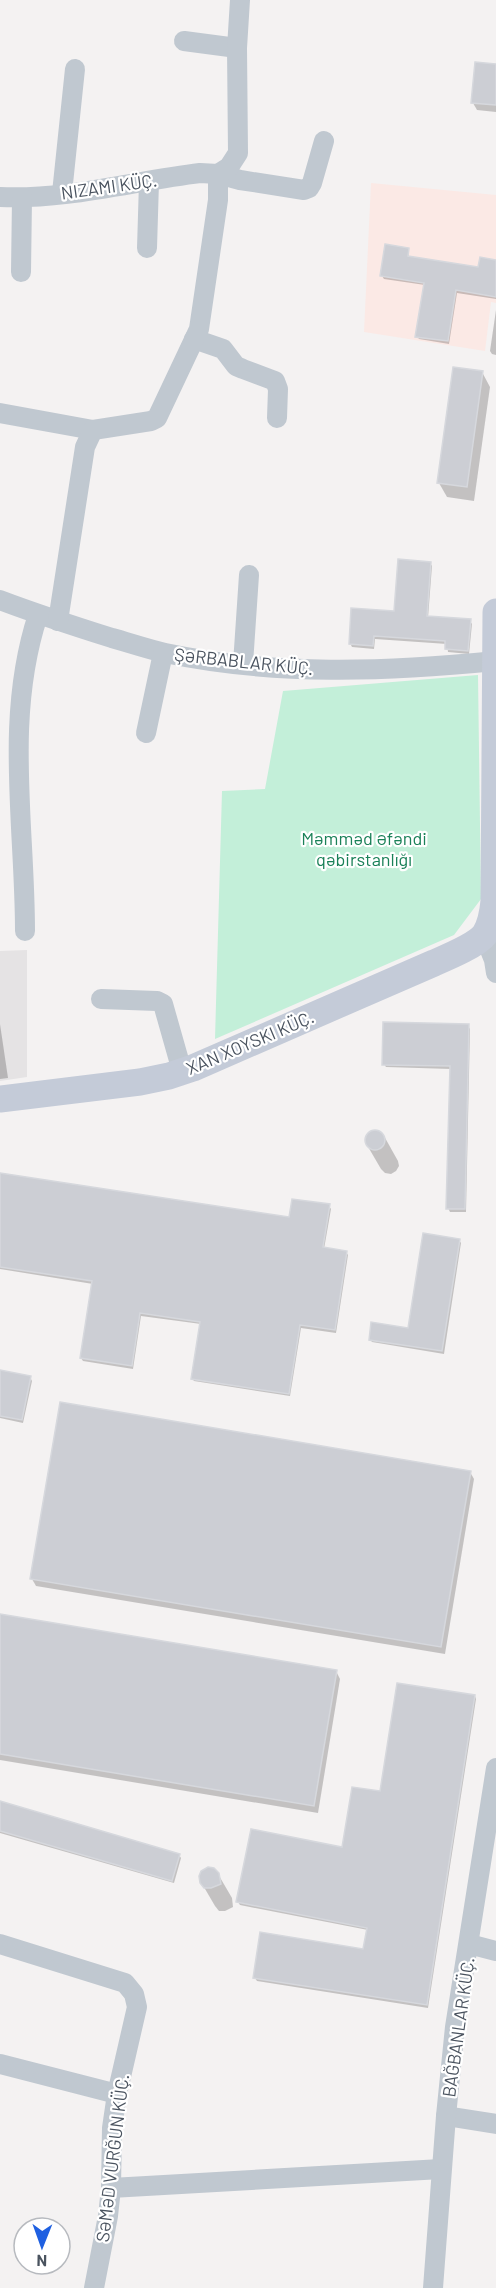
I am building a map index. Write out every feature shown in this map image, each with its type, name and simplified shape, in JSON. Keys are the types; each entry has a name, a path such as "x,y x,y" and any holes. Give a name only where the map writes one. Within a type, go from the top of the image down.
{"street":[{"path":"0,413 93,430 151,421 157,418 194,339 202,316 218,200 218,174 229,167 238,153 237,48 240,0"},
{"path":"184,41 237,48"},
{"path":"62,194 75,69"},
{"name":"NIZAMI KÜÇ.","path":"0,197 22,198 62,194 183,175 218,174 240,180 304,190 312,183 324,141"},
{"path":"147,248 149,182"},
{"path":"21,272 22,198"},
{"path":"194,339 223,349 236,366 275,381 278,389 277,418"},
{"path":"58,621 85,447 93,430"},
{"path":"243,664 249,575"},
{"name":"ŞƏRBABLAR KÜÇ.","path":"0,600 38,615 162,653 243,664 311,670 370,670 495,661"},
{"path":"496,612 495,901 492,919 484,935 494,960 496,973"},
{"path":"25,931 25,882 19,819 18,710 27,646 38,615"},
{"path":"146,733 162,653"},
{"name":"XAN XOYSKI KÜÇ.","path":"0,1099 140,1082 182,1071 434,963 484,935"},
{"path":"101,999 158,1001 163,1004 182,1071"},
{"name":"BAĞBANLAR KÜÇ.","path":"433,2288 441,2169 455,2027 496,1768"},
{"name":"SƏMƏD VURĞUN KÜÇ.","path":"0,1944 125,1983 134,1994 137,2007 117,2094 112,2128 108,2216 94,2288"},
{"path":"469,1944 496,1951"},
{"path":"0,2064 117,2094"},
{"path":"446,2116 496,2124"},
{"path":"111,2188 441,2169"}],"shaded area":[{"path":"371,183 496,195 496,303 491,302 485,351 364,332"},
{"path":"27,950 27,1077 0,1081 0,951"}],"green space":[{"name":"Məmməd Əfəndi qəbirstanlığı","path":"478,675 481,899 454,935 215,1039 222,791 265,789 283,691"}],"building":[{"path":"475,62 496,64 496,105 471,103"},
{"path":"385,244 409,248 408,256 478,267 480,257 496,260 496,297 456,290 448,341 415,337 424,283 380,276"},
{"path":"453,367 483,371 467,487 437,483"},
{"path":"398,559 431,562 427,616 471,619 468,651 445,649 445,641 374,636 373,646 349,644 351,608 394,611"},
{"path":"383,1022 469,1024 465,1209 446,1209 450,1066 382,1065"},
{"path":"371,1130 379,1130 385,1136 385,1144 379,1150 371,1150 365,1144 365,1136"},
{"path":"0,1173 289,1217 292,1199 330,1204 323,1247 347,1251 335,1330 300,1325 289,1394 191,1379 200,1322 140,1313 132,1366 80,1358 92,1281 0,1267"},
{"path":"423,1233 460,1239 442,1351 369,1340 371,1322 408,1328"},
{"path":"0,1370 31,1376 22,1420 0,1416"},
{"path":"60,1402 471,1471 441,1647 30,1579"},
{"path":"0,1614 337,1670 314,1806 0,1754"},
{"path":"397,1683 475,1695 427,2005 253,1978 260,1932 363,1949 367,1928 236,1902 251,1829 342,1847 352,1787 380,1791"},
{"path":"0,1801 180,1854 172,1881 0,1831"},
{"path":"208,1867 214,1868 219,1873 221,1884 204,1888 200,1883 201,1871"}]}
